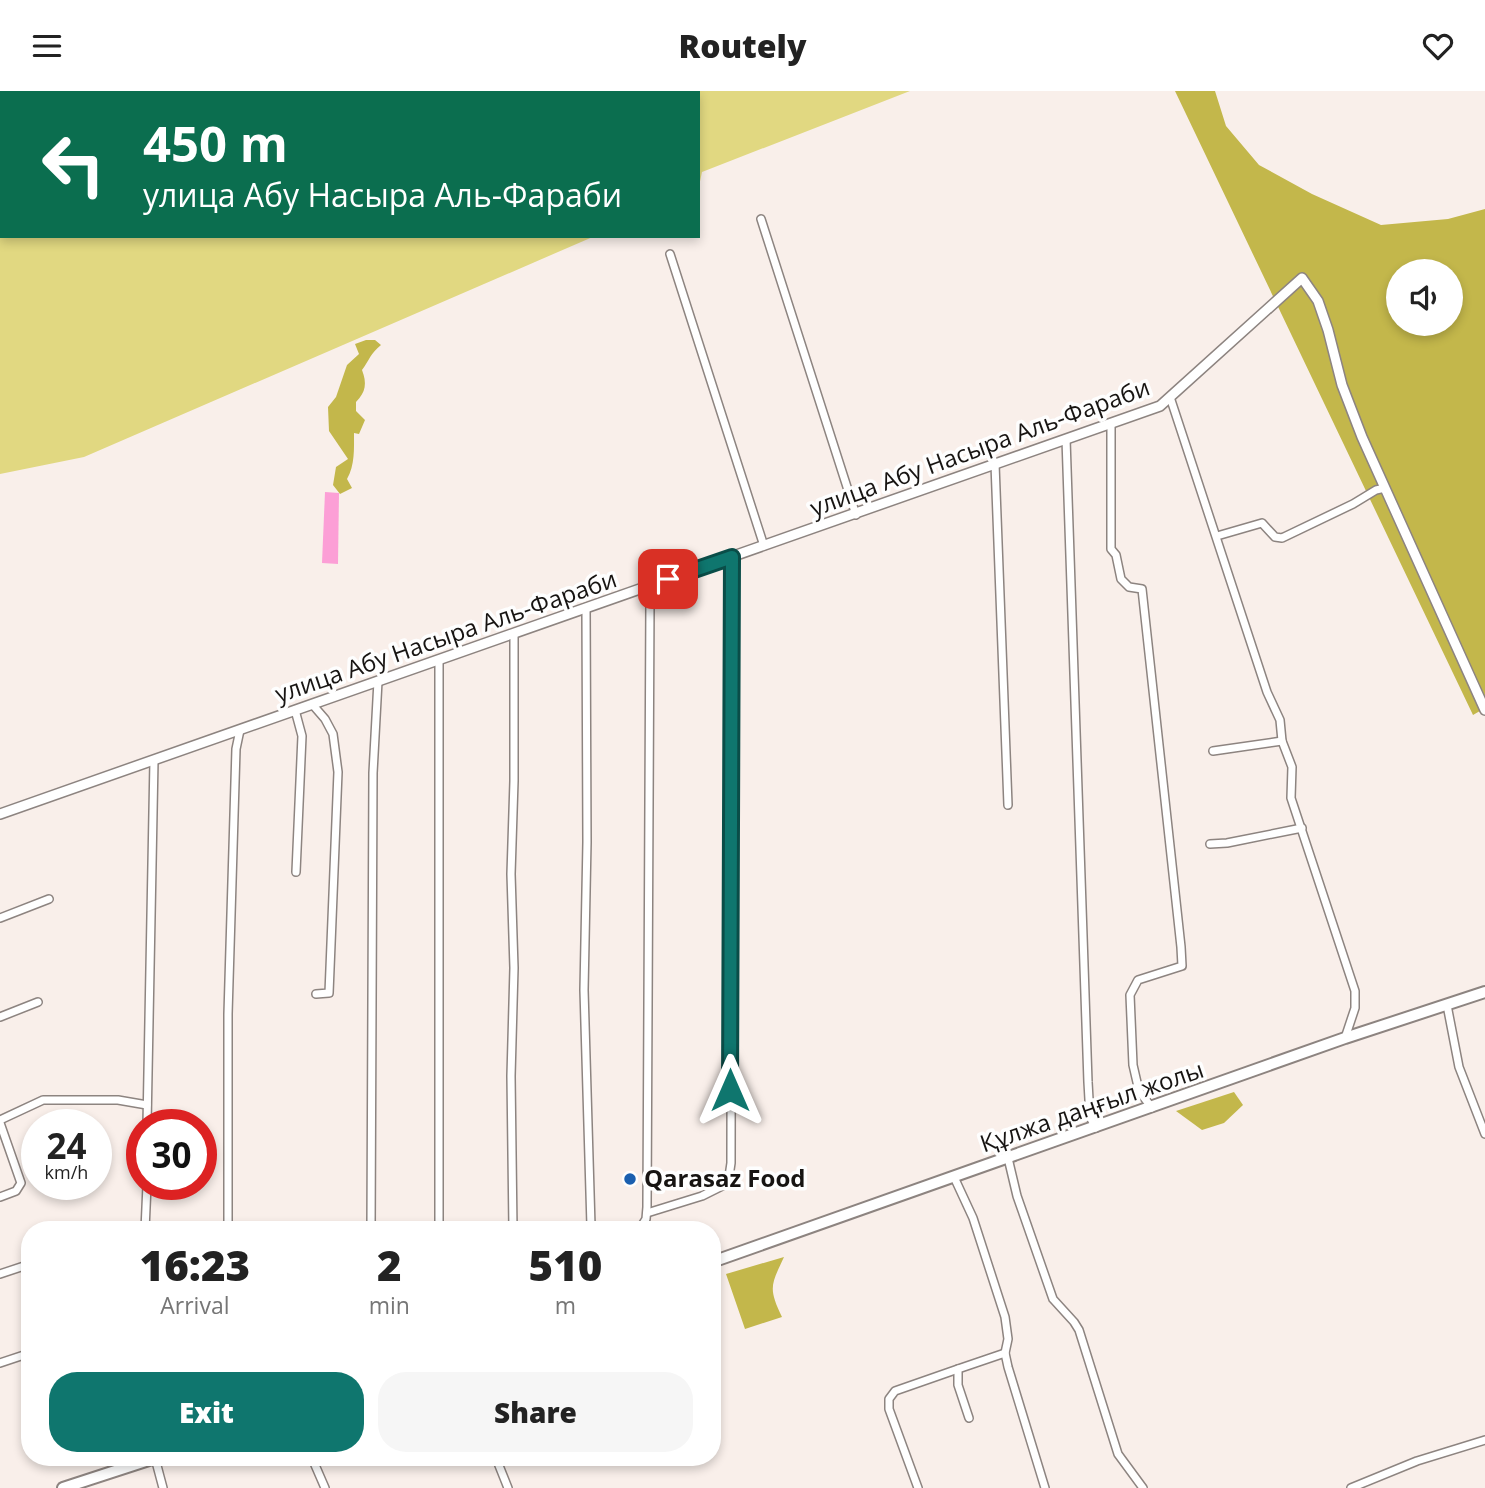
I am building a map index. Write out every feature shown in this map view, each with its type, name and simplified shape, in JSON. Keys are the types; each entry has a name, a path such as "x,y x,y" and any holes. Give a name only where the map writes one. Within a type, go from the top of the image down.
{"main road":[{"name":"Құлжа даңғыл жолы","path":"721,1259 1345,1038 1485,992"},
{"path":"63,1488 130,1466"}],"street":[{"path":"761,219 856,515"},
{"path":"670,254 764,546"},
{"name":"улица Абу Насыра Аль-Фараби","path":"0,814 1160,406 1302,278 1318,301 1342,385 1385,488"},
{"path":"1170,397 1267,692 1280,720 1282,741 1292,767 1292,798 1356,998 1345,1038"},
{"path":"1111,423 1111,549 1116,555 1121,579 1129,587 1142,589 1181,947 1182,966 1138,980 1130,995 1133,1065 1139,1091 1152,1108"},
{"path":"1066,439 1088,1082 1090,1117 1096,1128"},
{"path":"995,464 1008,805"},
{"path":"1217,536 1262,523 1275,537 1282,538 1376,490 1385,488 1485,710"},
{"path":"647,1213 702,1196 728,1183 731,1163 732,557"},
{"path":"645,1221 647,1213 650,600 647,586"},
{"path":"586,608 585,1055 592,1221"},
{"path":"513,1221 511,1076 514,968 514,633"},
{"path":"439,660 439,1221"},
{"path":"371,1221 373,773 378,681"},
{"path":"312,704 333,734 338,772 329,993 316,994"},
{"path":"295,710 302,736 296,872"},
{"path":"228,1221 234,788 240,730"},
{"path":"1213,751 1282,741"},
{"path":"147,1109 154,760"},
{"path":"1210,844 1302,828"},
{"path":"0,918 49,899"},
{"path":"0,1017 38,1002"},
{"path":"1447,1005 1459,1067 1485,1134"},
{"path":"0,1197 16,1191 21,1183 0,1121 43,1100 118,1100 147,1105"},
{"path":"1008,1158 1017,1196 1053,1299 1079,1330 1118,1454 1143,1488"},
{"path":"954,1177 973,1218 1005,1317 1008,1339 1005,1353 1045,1488"},
{"path":"145,1221 146,1200"},
{"path":"0,1274 21,1267"},
{"path":"918,1488 889,1409 889,1399 895,1391 1005,1353"},
{"path":"0,1363 21,1356"},
{"path":"958,1369 958,1385 969,1418"},
{"path":"1351,1488 1417,1461 1485,1440"},
{"path":"157,1466 163,1488"},
{"path":"315,1466 325,1488"},
{"path":"499,1466 508,1488"}],"shaded area":[{"path":"700,91 910,91 702,172 700,182"},
{"path":"1175,91 1215,91 1226,126 1259,165 1312,194 1381,225 1448,219 1485,209 1485,708 1473,715"},
{"path":"0,238 590,238 84,457 0,474"},
{"path":"375,340 381,345 362,370 365,387 356,402 356,411 365,420 359,434 354,433 353,463 347,479 352,488 340,494 333,485 336,467 348,459 329,431 328,407 336,397 347,365 359,354 355,344"},
{"path":"325,492 339,493 338,564 322,563"},
{"path":"1234,1092 1243,1105 1224,1123 1202,1130 1176,1111"},
{"path":"784,1257 773,1287 782,1317 745,1329 726,1274"}],"place":[{"name":"Qarasaz Food","path":"630,1179"}],"route":[{"path":"668,579 732,557 730,1090"}]}
